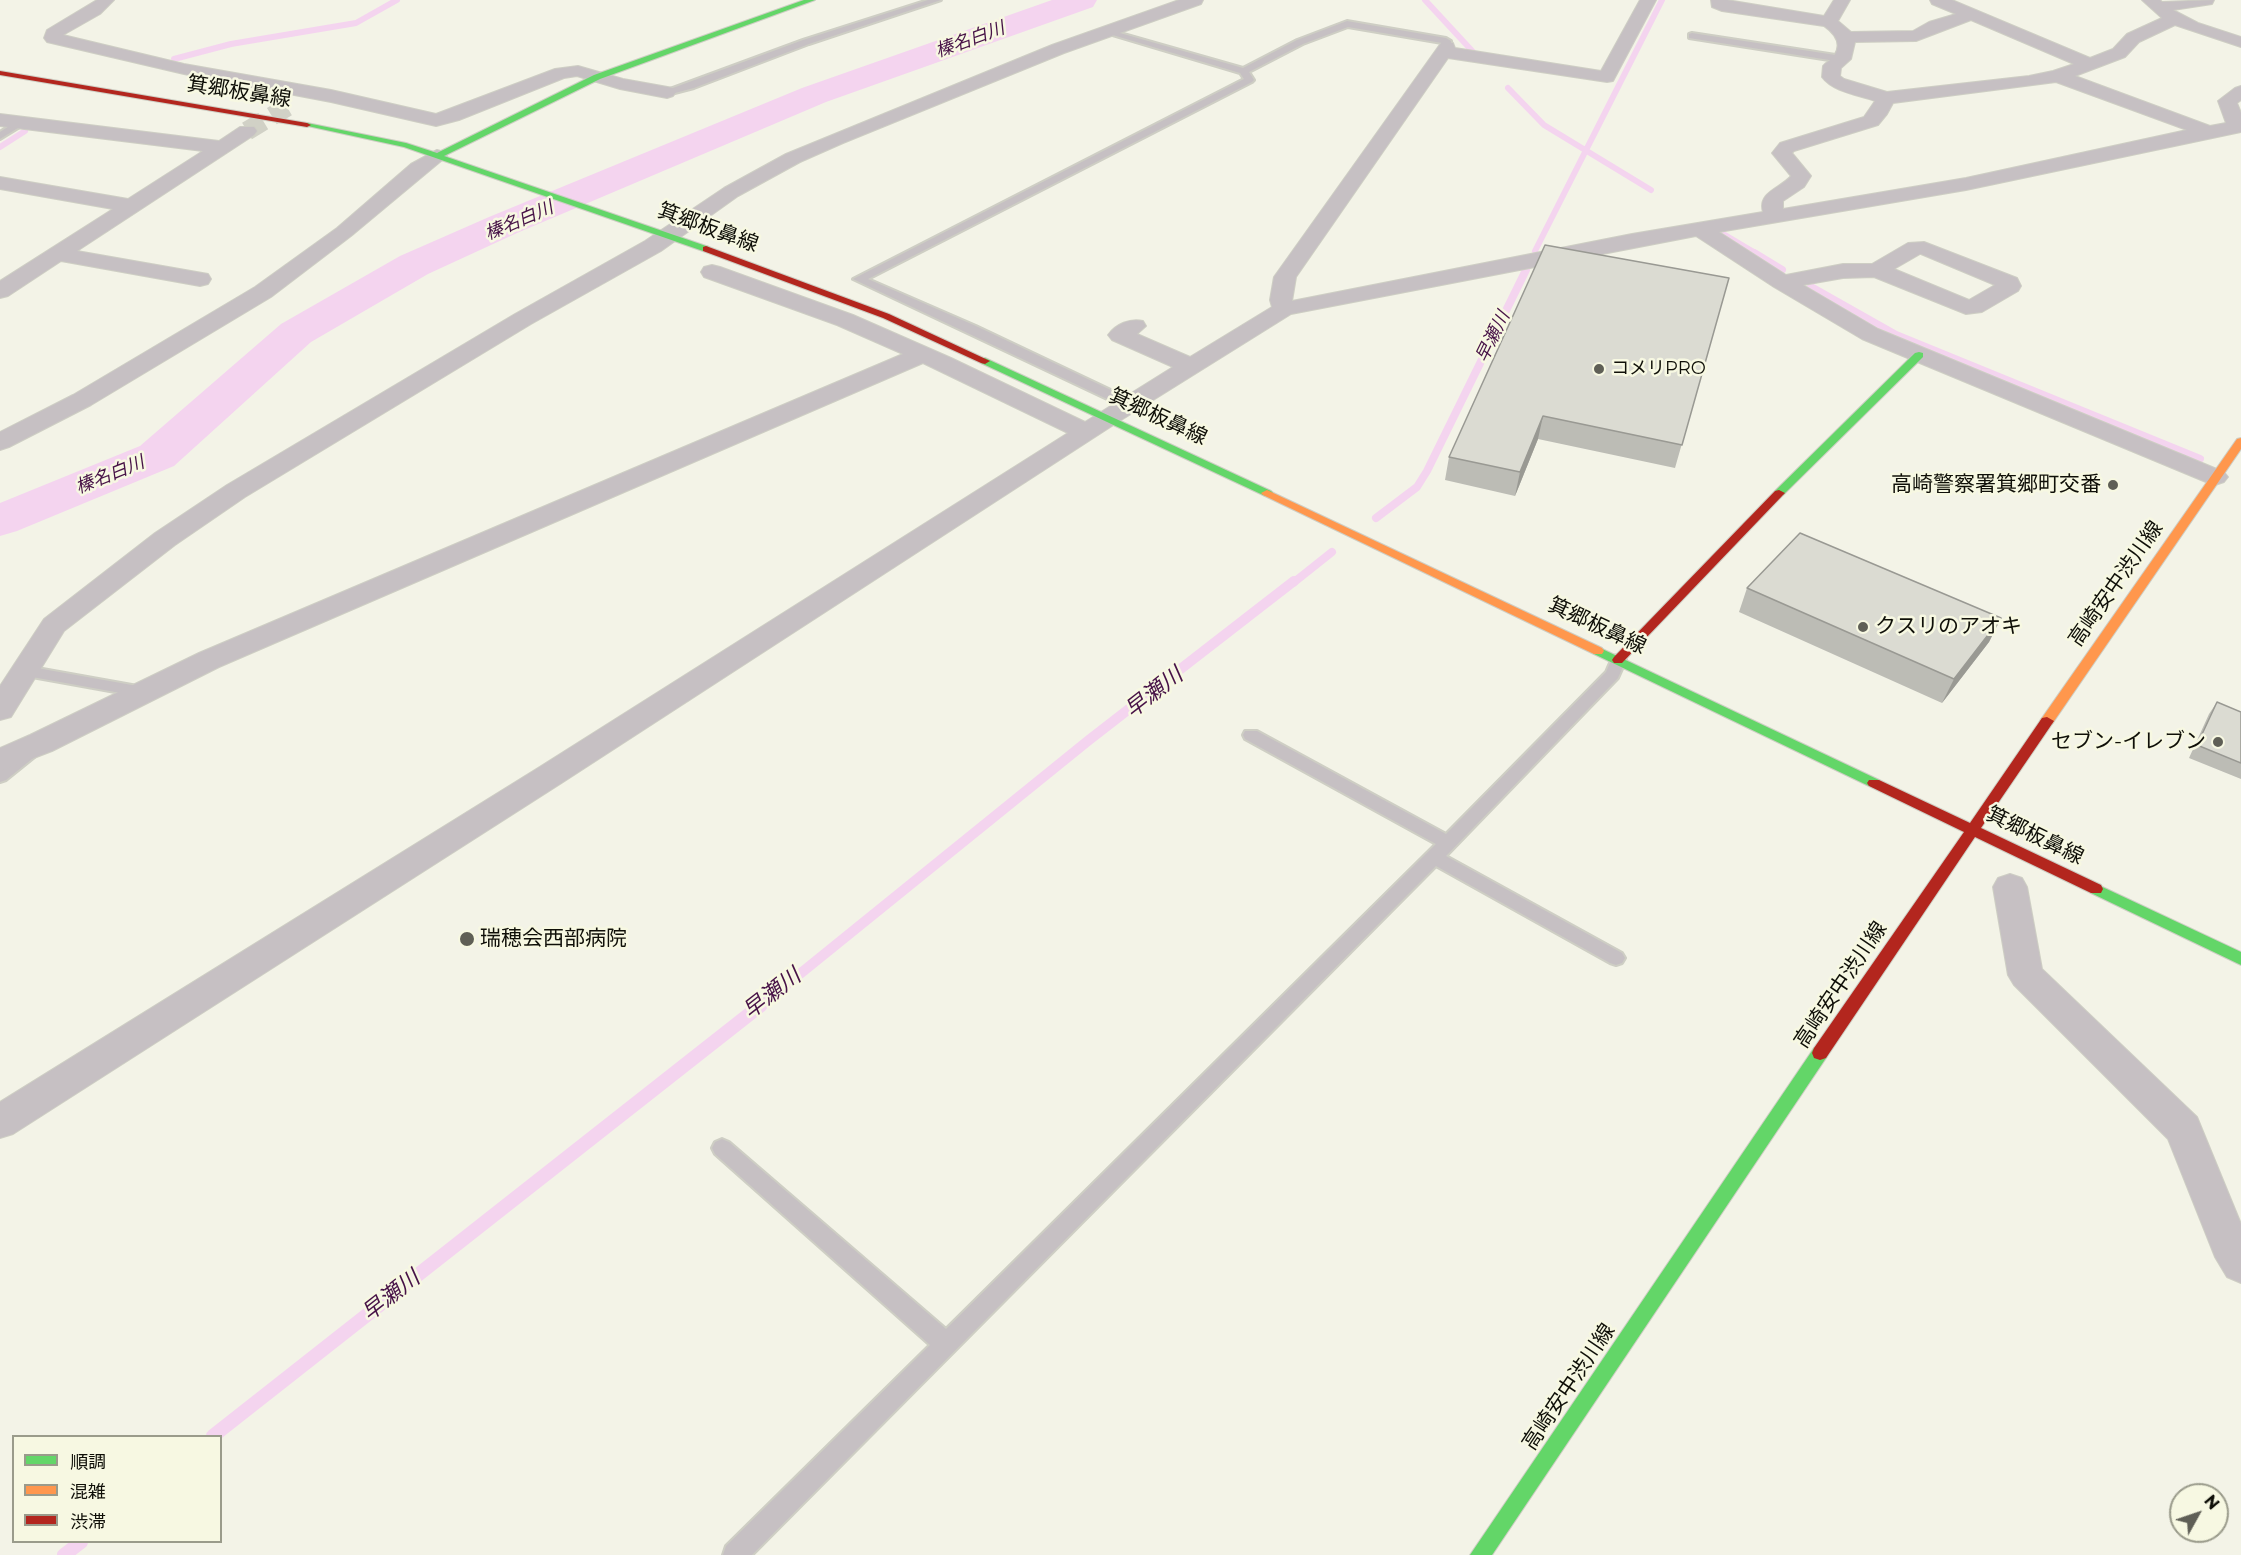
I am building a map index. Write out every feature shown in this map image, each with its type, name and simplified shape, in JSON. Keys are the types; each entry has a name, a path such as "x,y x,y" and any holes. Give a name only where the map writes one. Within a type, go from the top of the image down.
{"main road":[{"path":"436,156 597,77 811,0"},
{"name":"箕郷板鼻線","path":"0,73 333,129 406,145 662,234 886,316 1108,418 1618,660 2241,959"},
{"path":"1618,660 1825,445 1919,355"},
{"name":"高崎安中渋川線","path":"1480,1555 1972,829 2241,441"}],"street":[{"path":"106,0 101,6 52,34 53,38 184,69 309,92 436,120 452,116 561,73 578,71 667,92"},
{"path":"0,710 54,625 113,577 236,491 731,192 793,158 1058,49 1195,0"},
{"path":"1284,309 1281,291 1285,277 1445,50 1607,77 1648,0"},
{"path":"1719,0 1718,3 1722,6 1829,22 1845,37 1846,52 1842,59 1833,66 1831,77 1838,83 1886,98 2057,76 2119,53 2133,38 2156,26 2177,19"},
{"path":"1829,22 1842,0"},
{"path":"1938,0 2090,64"},
{"path":"1845,37 1917,36 1985,0"},
{"path":"2154,4 2206,0"},
{"path":"2154,4 2177,19 2241,42"},
{"path":"2057,76 2090,86 2208,132"},
{"path":"287,107 309,92"},
{"path":"0,1122 1190,366 1284,309 1699,228 1966,184 2239,126 2227,101 2241,92"},
{"path":"1776,217 1772,208 1773,199 1797,183 1801,176 1782,153 1787,147 1871,121 1878,114 1886,98"},
{"path":"0,120 222,147"},
{"path":"0,291 248,131"},
{"path":"0,441 82,400 263,292 344,232 418,168 436,156"},
{"path":"2,183 132,206"},
{"path":"1699,228 1705,235 1870,334 2215,477"},
{"path":"1782,282 1843,271 1876,270 1966,307 1974,308 2010,286 2009,283 1924,248 1916,248 1876,270"},
{"path":"58,254 200,279"},
{"path":"712,272 845,320 923,354 1108,418"},
{"path":"1135,326 1120,335 1190,366"},
{"path":"0,760 41,743 209,660 923,354"},
{"path":"2010,887 2025,975 2184,1129 2229,1244 2241,1264"}],"lane":[{"path":"667,92 691,86 806,42 936,0"},
{"path":"1109,31 1244,71 1300,42 1347,24 1446,41 1445,50"},
{"path":"1692,36 1842,59"},
{"path":"1108,418 972,329 858,279 1249,80 1244,71"},
{"path":"0,136 21,123"},
{"path":"735,1555 1441,850 1613,674 1618,660"},
{"path":"26,671 143,692"},
{"path":"1251,735 1616,958"},
{"path":"0,776 41,743"},
{"path":"722,1148 946,1344"}],"building":[{"name":"コメリPRO","path":"1545,245 1729,278 1682,445 1543,416 1520,472 1449,457"},
{"name":"クスリのアオキ","path":"1800,533 2001,618 1954,679 1747,588"},
{"name":"セブン-イレブン","path":"2217,702 2241,712 2241,763 2197,745"}],"waterway":[{"path":"174,59 231,44 356,23 397,0"},
{"name":"榛名白川","path":"0,521 157,456 296,333 414,265 503,225 814,95 1082,0"},
{"path":"1425,0 1475,54"},
{"name":"早瀬川","path":"1586,150 1662,0"},
{"path":"1508,88 1544,125 1586,150"},
{"path":"0,147 25,131"},
{"name":"早瀬川","path":"1535,251 1586,150"},
{"path":"1586,150 1651,190"},
{"path":"1720,232 1757,254"},
{"path":"1754,253 1782,270"},
{"name":"早瀬川","path":"1376,518 1417,487 1427,471 1526,270"},
{"path":"1811,287 1896,335 2200,459"},
{"name":"早瀬川","path":"1293,583 1332,552"},
{"name":"早瀬川","path":"759,1007 1089,740 1294,581"},
{"name":"早瀬川","path":"214,1435 761,1005"},
{"name":"早瀬川","path":"64,1555 80,1543"}],"tunnel":[{"path":"247,131 287,107"}],"traffic: fast":[{"path":"437,156 597,77 811,0"},
{"path":"307,125 406,145 706,249"},
{"path":"1779,493 1919,355"},
{"path":"985,361 1267,493"},
{"path":"1598,651 1874,783"},
{"path":"2096,889 2241,959"},
{"path":"1480,1555 1820,1053"}],"traffic: slow":[{"path":"2047,721 2241,441"},
{"path":"1267,493 1598,651"}],"traffic: jam":[{"path":"0,73 307,125"},
{"path":"706,249 886,316 985,361"},
{"path":"1618,660 1779,493"},
{"path":"1820,1053 2047,721"},
{"path":"1874,783 2096,889"}],"place":[{"name":"コメリPRO","path":"1599,369"},
{"name":"高崎警察署箕郷町交番","path":"2113,485"},
{"name":"クスリのアオキ","path":"1863,627"},
{"name":"セブン-イレブン","path":"2218,742"},
{"name":"瑞穂会西部病院","path":"467,939"}]}
